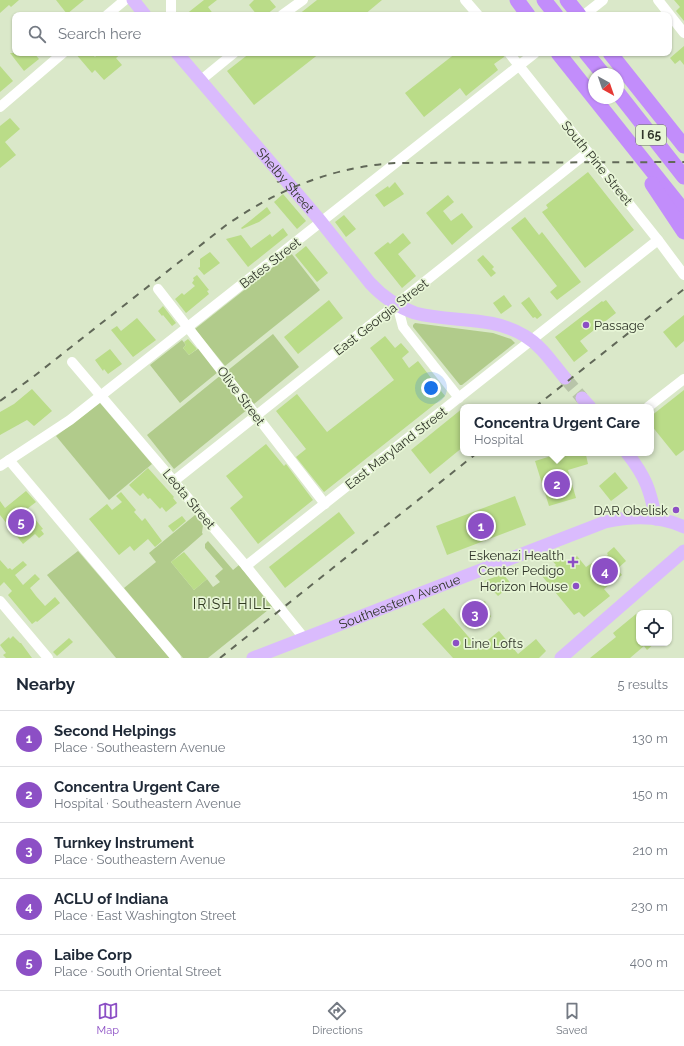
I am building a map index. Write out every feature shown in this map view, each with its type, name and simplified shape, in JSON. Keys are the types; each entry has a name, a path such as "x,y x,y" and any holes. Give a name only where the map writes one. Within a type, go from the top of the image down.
{"highway":[{"path":"516,0 526,12"},
{"path":"544,0 554,12"},
{"path":"567,0 577,12"},
{"path":"574,0 582,12"},
{"name":"I 65","path":"560,56 684,211"},
{"path":"588,56 598,68"},
{"path":"613,56 684,146"},
{"name":"I 65","path":"624,101 684,177"},
{"path":"619,130 662,201 684,232"}],"main road":[{"path":"133,0 143,12"},
{"name":"Shelby Street","path":"180,56 321,222 370,283 384,296 416,313 482,321 511,329 538,345 565,378"},
{"path":"629,456 645,478 656,519"},
{"name":"Southeastern Avenue","path":"253,658 600,524 632,518 656,519 674,523 684,528"},
{"path":"561,658 684,551"}],"street":[{"path":"111,12 125,0"},
{"path":"171,0 171,12"},
{"path":"286,12 303,0"},
{"path":"465,0 475,12"},
{"path":"658,0 667,12"},
{"path":"588,12 601,2"},
{"path":"672,18 684,33"},
{"path":"0,107 60,56"},
{"path":"201,80 230,56"},
{"name":"South Pine Street","path":"511,56 658,240 684,275"},
{"name":"Bates Street","path":"0,466 59,428 532,56"},
{"name":"East Georgia Street","path":"174,481 588,152"},
{"name":"East Maryland Street","path":"246,566 658,240"},
{"name":"Olive Street","path":"158,289 325,504"},
{"path":"397,304 403,327 459,398"},
{"name":"Leota Street","path":"72,362 246,566 304,638"},
{"path":"652,404 684,379"},
{"path":"9,460 176,658"},
{"path":"0,601 48,658"}],"green space":[{"path":"291,253 320,290 225,366 195,329"},
{"path":"415,323 493,333 511,339 515,343 462,385 460,385 413,327"},
{"path":"273,334 299,367 254,404 227,371"},
{"path":"182,340 186,345 183,348 189,355 199,348 218,372 180,403 150,365"},
{"path":"221,375 248,409 174,469 147,435"},
{"path":"100,403 152,464 109,500 56,436"},
{"path":"195,515 203,525 203,534 171,562 194,590 207,579 213,587 220,582 215,576 223,569 205,548 205,544 208,541 233,570 239,565 273,606 208,658 183,658 124,588 156,562 149,553"},
{"path":"78,551 170,658 116,658 47,575"}],"building":[{"path":"0,0 19,0 11,7 9,5 0,13"},
{"path":"56,0 84,0 69,12 65,12"},
{"path":"204,0 217,0 208,7 212,12 189,12"},
{"path":"254,0 270,0 276,7 270,12 255,12 249,5"},
{"path":"317,0 382,0 368,12 302,12"},
{"path":"674,0 684,0 684,21 676,11 680,7"},
{"path":"684,46 684,65 680,60 675,64 670,58"},
{"path":"12,56 36,56 39,59 24,71"},
{"path":"78,56 118,56 116,58 122,65 104,80 95,70 92,73"},
{"path":"246,56 316,56 254,105 227,71"},
{"path":"452,56 504,56 494,64 498,70 466,96 460,88 424,117 405,93"},
{"path":"0,66 13,81 0,92"},
{"path":"10,118 20,129 5,142 16,155 0,168 0,126"},
{"path":"588,172 634,230 585,268 542,212 548,208 546,205"},
{"path":"395,182 404,194 384,207 375,195 388,186 389,188"},
{"path":"283,194 306,221 297,229 274,202"},
{"path":"448,195 454,202 443,211 451,221 462,213 473,227 452,245 426,213"},
{"path":"267,207 271,213 259,222 242,229 241,228"},
{"path":"344,215 356,229 346,237 335,222"},
{"path":"525,217 539,235 542,232 581,282 557,300 550,292 557,286 511,228"},
{"path":"283,228 288,235 248,267 226,239 241,235 251,248 270,234 272,237"},
{"path":"403,233 411,243 398,254 416,276 402,288 374,253 388,242 390,244"},
{"path":"306,246 328,273 317,282 295,255"},
{"path":"210,252 220,263 204,275 198,268 200,267 200,259"},
{"path":"483,255 494,267 492,269 496,273 491,277 477,260"},
{"path":"197,275 209,290 207,291 209,294 186,313 175,299 182,293 184,295 195,286 192,283 194,280 193,278"},
{"path":"504,295 512,306 501,314 493,303"},
{"path":"529,297 542,315 537,319 535,317 533,318 521,303"},
{"path":"329,300 343,318 298,354 284,337"},
{"name":"Passage","path":"606,300 616,313 580,341 588,351 574,362 555,337 602,301 603,302"},
{"path":"163,306 176,323 172,326 158,311"},
{"path":"684,315 684,341 676,348 663,332"},
{"path":"137,318 156,340 133,357 111,330 117,326 121,331"},
{"path":"385,336 395,348 401,343 409,352 402,358 409,368 418,361 445,396 324,492 296,457 306,449 276,411 297,394 327,432 394,380 370,348"},
{"path":"188,339 197,349 189,355 183,348 186,345 184,342"},
{"path":"110,349 122,364 108,374 104,369 103,371 95,360"},
{"path":"32,389 52,411 34,426 27,420 0,435 0,412 14,404"},
{"path":"684,390 684,450 676,456 654,429 654,414"},
{"path":"460,410 460,449 430,474 411,450"},
{"path":"266,444 284,466 286,464 313,500 258,544 230,508 243,497 226,476"},
{"path":"551,456 586,456 588,464 568,470 576,498 549,506 535,461"},
{"path":"148,468 174,497 173,498 177,503 166,512 162,507 160,509 143,493 140,496 129,485"},
{"path":"615,472 628,488 611,501 599,486"},
{"path":"26,491 36,502 27,509 43,529 41,530 44,534 39,538 35,534 23,544 0,515 0,501 5,508"},
{"path":"121,492 136,510 134,512 142,521 145,518 162,541 155,547 148,539 134,551 130,546 119,555 89,519 107,504 112,510 122,502 116,496"},
{"path":"515,496 526,525 447,555 436,526"},
{"path":"339,512 355,533 285,588 269,567"},
{"path":"182,516 186,521 173,532 168,526"},
{"name":"Horizon House","path":"614,547 626,561 617,569 622,575 604,589 610,596 584,617 579,612 574,615 542,576 556,565 550,558 558,552 568,564 577,556 586,567 592,563 594,566 608,555 607,553"},
{"path":"184,552 207,579 194,590 171,562"},
{"path":"0,560 8,569 10,568 12,570 23,561 27,565 15,575 23,585 35,574 40,579 30,588 36,596 45,606 55,597 60,603 37,622 36,621 32,624 8,595 12,591 4,582 0,586"},
{"path":"503,574 514,587 506,593 504,591 498,596 484,581"},
{"path":"485,601 491,617 466,627 460,611"},
{"name":"Line Lofts","path":"444,608 478,648 499,631 518,654 536,639 546,651 539,658 453,658 422,624"},
{"path":"636,614 636,646 644,646 630,658 590,658 616,637 613,633"},
{"path":"13,636 21,643 32,658 6,658 3,655 6,653 0,645 9,637 10,639"},
{"path":"69,638 73,642 57,656 53,652"},
{"path":"644,646 652,646 647,650"}],"tunnel":[{"path":"565,378 582,398"}],"railway":[{"path":"0,401 33,377 225,226 264,202 306,182 349,169 395,163 684,162"},
{"path":"539,404 684,289"},
{"path":"220,658 473,456"}],"place":[{"name":"Passage","path":"586,325"},
{"name":"Concentra Urgent Care","path":"557,484"},
{"name":"DAR Obelisk","path":"676,510"},
{"name":"Laibe Corp","path":"21,522"},
{"name":"Second Helpings","path":"481,526"},
{"name":"Eskenazi Health Center Pedigo","path":"573,562"},
{"name":"ACLU of Indiana","path":"605,571"},
{"name":"Horizon House","path":"576,586"},
{"name":"Turnkey Instrument","path":"475,614"},
{"name":"Line Lofts","path":"456,643"}],"district":[{"name":"IRISH HILL","path":"232,604"}]}
